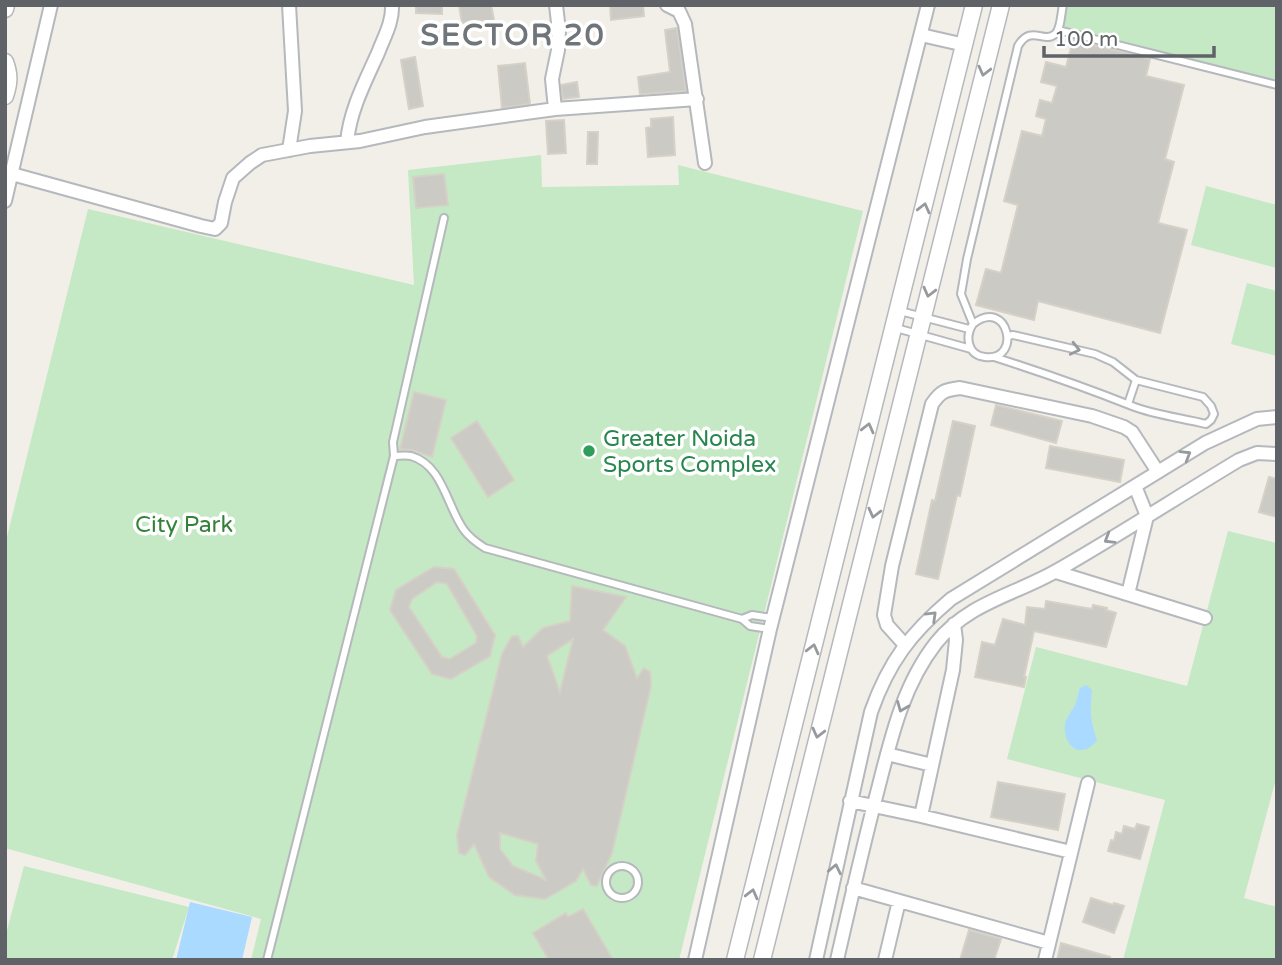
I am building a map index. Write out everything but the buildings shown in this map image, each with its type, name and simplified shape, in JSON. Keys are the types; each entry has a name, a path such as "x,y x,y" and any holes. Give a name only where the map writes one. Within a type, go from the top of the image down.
{"street":[{"path":"5,201 51,5"},
{"path":"289,5 296,111 289,150"},
{"path":"347,142 356,102 390,24 392,5"},
{"path":"555,109 552,79 558,50 556,5"},
{"path":"667,5 679,11 685,24 705,163"},
{"path":"695,960 772,624 928,5"},
{"path":"735,960 974,5"},
{"path":"762,960 1001,5"},
{"path":"921,35 965,46"},
{"path":"5,62 9,72 9,84 5,96"},
{"path":"12,174 215,229 221,223 233,178 262,155 360,141 425,127 555,109 697,99"},
{"path":"905,645 887,625 884,615 892,566 932,404 944,390 960,388 1092,416 1124,427 1132,432 1158,472"},
{"path":"816,960 871,712 880,685 905,645 933,614 951,599 1205,443 1257,419 1277,417"},
{"path":"837,960 900,710 920,666 937,642 954,624 974,609 1056,572 1239,460 1258,453 1277,454"},
{"path":"1128,594 1147,516 1135,486"},
{"path":"1056,572 1205,618"},
{"path":"921,816 956,652 954,624"},
{"path":"887,754 932,765"},
{"path":"1045,960 1088,783"},
{"path":"850,801 1070,852"},
{"path":"853,888 1049,943"},
{"path":"885,960 899,901"}],"lane":[{"path":"971,348 968,342 971,326 961,294 1018,46 1022,39 1029,35 1050,37 1058,30 1063,5"},
{"path":"1058,30 1277,85"},
{"path":"267,960 394,456 393,442 444,218"},
{"path":"898,310 922,318 971,326 978,320 991,317 1003,324 1008,336 1005,348 994,357"},
{"path":"894,328 971,348 981,356 994,357 1172,417 1206,424 1214,414 1211,405 1203,397 1136,380 1113,362 1095,354 1008,336"},
{"path":"1128,404 1136,380"},
{"path":"394,456 411,456 426,465 440,482 464,530 485,548 742,619 750,626 772,624"},
{"path":"742,619 752,615 772,624"},
{"path":"627,866 635,872 637,887 631,895 620,897 611,892 607,882 612,869 627,866"}],"green space":[{"path":"1067,5 1277,5 1277,80 1062,27"},
{"name":"Greater Noida Sports Complex","path":"541,155 542,187 679,185 678,165 863,211 679,960 251,960 261,919 5,848 5,545 88,209 414,285 408,170"},
{"path":"1206,186 1277,205 1277,268 1191,245"},
{"path":"1247,283 1277,291 1277,356 1231,344"},
{"path":"1228,531 1277,543 1277,775 1244,898 1277,907 1277,960 1123,960 1165,800 1007,759 1036,647 1187,686"},
{"path":"24,866 189,907 172,960 5,960 5,938"}],"water":[{"path":"1086,685 1092,690 1091,716 1097,740 1092,746 1080,750 1067,740 1065,726 1080,688"},
{"path":"190,902 252,917 242,960 176,960"}],"place":[{"name":"Greater Noida Sports Complex","path":"589,451"}],"district":[{"name":"SECTOR 20","path":"513,35"}],"park label":[{"name":"City Park","path":"184,524"}]}
